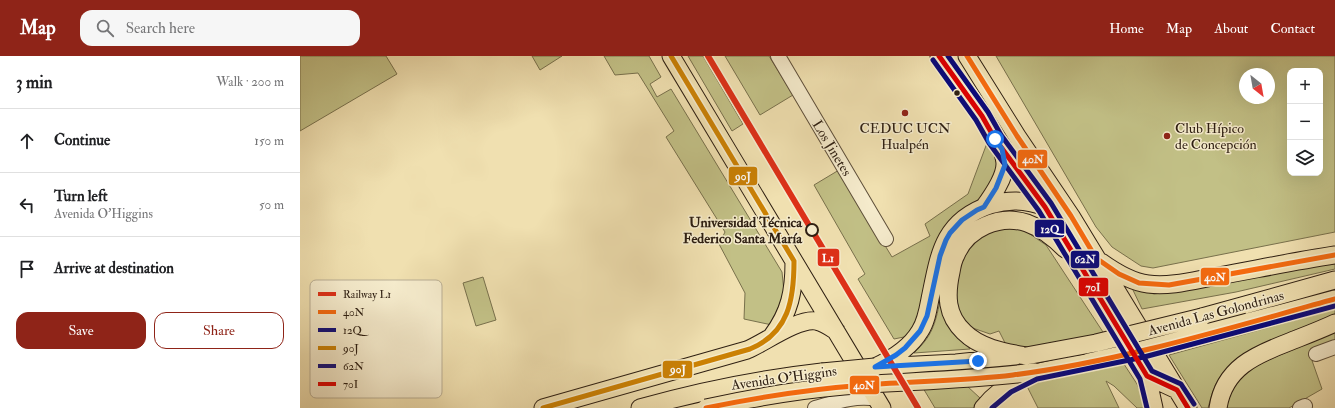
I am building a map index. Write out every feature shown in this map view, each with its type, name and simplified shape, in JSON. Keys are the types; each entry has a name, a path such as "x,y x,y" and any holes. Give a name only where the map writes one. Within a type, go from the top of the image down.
{"main road":[{"path":"671,56 880,404"},
{"path":"939,56 982,116 1002,149 1045,207 1147,376 1154,408"},
{"path":"967,56 1017,136 1071,216 1188,408"},
{"path":"984,207 996,188 1005,165 1002,149"},
{"path":"875,367 896,355 909,344 920,331 927,316 940,256 946,240 950,233 962,220 973,212 1000,202 1027,202 1045,207 1059,215 1079,230"},
{"path":"1026,356 986,346 978,342 963,332 955,320 949,307 947,297 948,284 953,262 960,248 969,236 981,227 1002,220 1011,220 1028,224 1051,237 1076,260"},
{"path":"1096,258 1131,280 1158,285 1180,283 1306,259 1335,255"},
{"path":"771,337 782,322 791,299 794,261"},
{"name":"Avenida Las Golondrinas","path":"1026,356 1131,335 1335,280"},
{"name":"Avenida Las Golondrinas","path":"1035,372 1142,350 1335,299"},
{"path":"543,408 738,353 800,323 809,321 820,322 836,331"},
{"path":"1218,408 1225,386 1234,373 1247,361 1269,350 1335,323"},
{"name":"Avenida O'Higgins","path":"642,407 704,391 767,378 815,372 978,361 1026,356"},
{"path":"983,408 1002,389 1035,372"},
{"name":"Avenida O'Higgins","path":"706,408 776,395 843,386 972,379 1035,372"},
{"path":"1147,376 1177,390"}],"street":[{"name":"Los Jinetes","path":"778,56 886,239"},
{"path":"1316,354 1335,347"},
{"path":"816,408 852,398 868,398 880,404"}],"shaded area":[{"path":"300,56 386,56 397,74 300,131"},
{"path":"532,56 562,56 540,70"},
{"path":"604,56 649,56 661,77 650,84 657,97 671,89 782,272 784,292 772,325 744,319 745,293 719,244 725,232 666,137 674,131 638,73 615,75"},
{"path":"688,56 703,56 743,124 732,131"},
{"path":"725,56 769,56 793,95 760,115"},
{"name":"Club Hípico de Concepción","path":"996,56 1335,56 1335,232 1153,268 1141,266 1112,247 1096,227"},
{"path":"990,135 996,148 997,167 990,188 979,199 955,217 924,305 912,330 904,337 894,339 858,279 865,274 814,185 839,170 892,257 930,236 925,224 968,194"},
{"path":"1004,227 1024,230 1046,245 1137,384 1147,408 1137,408 1114,386 1106,381 1119,408 1038,408 999,331 990,334 964,325 955,302 957,273 967,250 980,236"},
{"path":"1335,264 1335,269 1236,292 1142,309 1132,288 1154,294 1185,290 1316,265"},
{"path":"483,277 496,320 476,326 463,283"},
{"path":"940,301 944,317 953,333 970,349 914,353 925,341 932,330"},
{"path":"1335,309 1335,316 1233,363 1216,383 1208,408 1202,408 1169,355"},
{"path":"1335,332 1335,342 1309,352 1322,389 1289,408 1225,408 1233,386 1244,373 1258,364"},
{"path":"967,386 980,398 976,408 935,408 923,388"}],"rail line":[{"name":"L1","path":"708,56 918,408"}],"transit line":[{"name":"90J","path":"543,408 750,349 763,342 773,334 787,313 793,289 794,261 671,56"},
{"name":"70I","path":"939,56 982,116 995,139 1045,207 1147,376 1177,390 1188,408"},
{"name":"62N","path":"948,56 988,112 1001,135 1051,203 1152,371 1181,384 1194,404"},
{"name":"40N","path":"967,56 1017,136 1071,216 1096,258 1119,274 1139,283 1169,285 1335,255"},
{"name":"12Q","path":"933,60 976,120 989,143 1039,211 1140,379 1147,408"},
{"name":"40N","path":"706,408 805,391 883,384 995,377 1054,369 1175,343 1335,299"},
{"name":"12Q","path":"992,408 1011,392 1037,379 1144,357 1335,306"}],"place":[{"name":"CEDUC UCN Hualpén","path":"905,113"},
{"name":"Club Hípico de Concepción","path":"1167,136"},
{"name":"Universidad Técnica Federico Santa María","path":"812,230"}],"route":[{"path":"978,361 875,367 886,362 905,348 920,331 927,316 942,248 946,240 950,233 962,220 984,207 996,188 1005,165 1002,149 995,139"}]}
